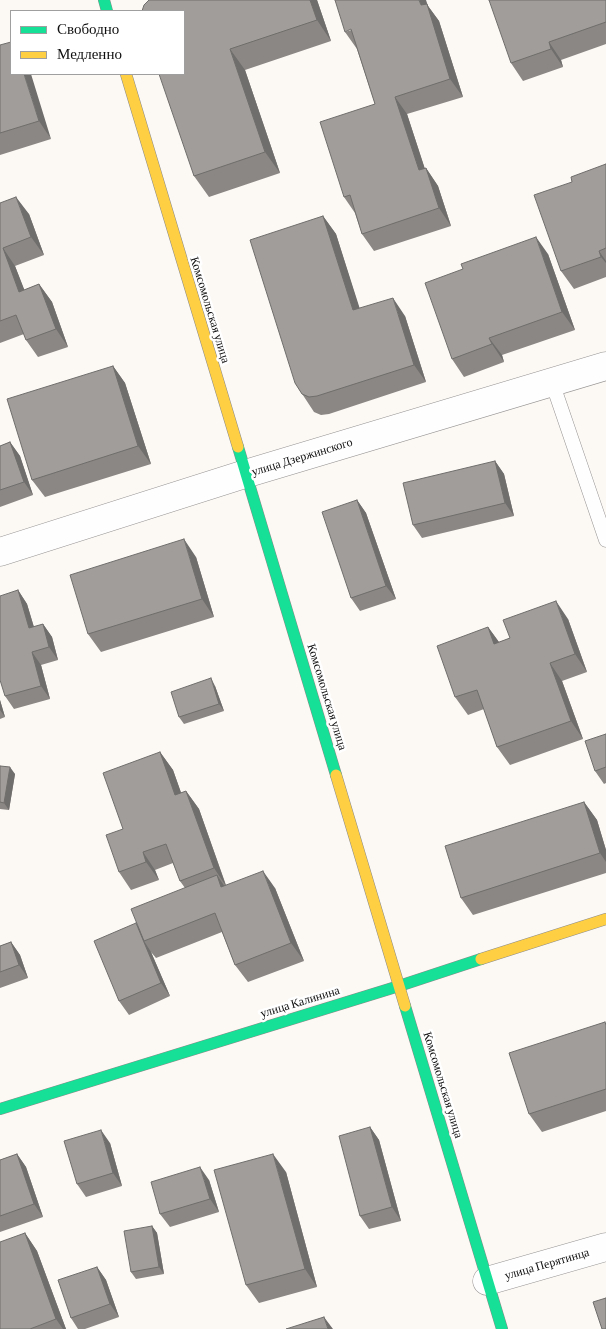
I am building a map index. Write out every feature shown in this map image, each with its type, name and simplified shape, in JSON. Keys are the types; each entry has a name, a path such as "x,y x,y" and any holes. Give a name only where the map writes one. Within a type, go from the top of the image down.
{"main road":[{"name":"Комсомольская улица","path":"126,75 502,1329"},
{"name":"улица Калинина","path":"0,1109 399,986 606,918"}],"street":[{"name":"улица Дзержинского","path":"0,552 246,474 606,366"},
{"name":"улица Перятинца","path":"487,1281 606,1247"}],"lane":[{"path":"552,382 606,540"}],"building":[{"path":"149,0 310,0 317,20 230,49 265,152 194,176 159,75 185,75 185,10 142,10"},
{"path":"335,0 419,0 421,5 427,4 450,79 395,97 419,170 426,168 439,208 362,234 350,195 344,197 320,122 375,104 351,29 345,32"},
{"path":"489,0 606,0 606,22 549,42 551,49 511,63"},
{"path":"10,42 10,75 24,75 39,121 0,133 0,45"},
{"path":"606,164 606,248 599,251 601,257 561,271 534,195 572,182 571,177"},
{"path":"16,197 31,237 3,248 19,292 39,284 56,329 26,340 16,315 0,321 0,203"},
{"path":"323,216 353,310 393,298 414,365 309,397 302,394 295,383 250,240"},
{"path":"536,237 562,312 489,338 492,344 452,359 425,283 463,269 461,264"},
{"path":"113,366 138,446 32,480 7,399"},
{"path":"10,442 24,482 0,490 0,446"},
{"path":"495,461 505,503 413,525 403,483"},
{"path":"357,500 386,586 351,598 322,512"},
{"path":"184,539 202,599 88,634 70,575"},
{"path":"18,590 29,628 43,624 49,647 32,652 41,686 5,696 0,680 0,596"},
{"path":"556,601 575,654 550,663 571,721 497,747 477,690 455,697 437,646 488,627 494,644 510,638 503,620"},
{"path":"211,678 219,704 179,717 171,692"},
{"path":"606,734 606,767 595,771 585,741"},
{"path":"160,752 175,795 186,791 214,868 180,881 166,844 143,852 146,862 119,872 106,835 123,829 103,773"},
{"path":"0,766 10,767 4,803 0,802"},
{"path":"584,802 600,853 461,898 445,846"},
{"path":"263,871 291,943 235,965 215,913 144,941 131,909 217,875 221,887"},
{"path":"136,923 161,983 119,1001 94,941"},
{"path":"11,942 19,965 0,972 0,946"},
{"path":"605,1022 606,1089 529,1114 509,1053"},
{"path":"370,1127 392,1207 360,1216 339,1136"},
{"path":"101,1130 113,1173 77,1184 64,1141"},
{"path":"17,1154 34,1204 0,1216 0,1160"},
{"path":"273,1154 305,1269 246,1285 214,1170"},
{"path":"200,1167 210,1199 160,1214 151,1182"},
{"path":"152,1226 159,1267 131,1272 124,1231"},
{"path":"25,1233 56,1319 30,1329 0,1329 0,1242"},
{"path":"97,1267 110,1304 71,1318 58,1280"},
{"path":"606,1298 606,1329 602,1329 593,1302"},
{"path":"324,1317 328,1329 286,1329"}],"traffic: fast":[{"path":"104,0 107,10"},
{"path":"238,447 336,775"},
{"path":"0,1109 481,959"},
{"path":"405,1006 502,1329"}],"traffic: slow":[{"path":"126,75 238,447"},
{"path":"336,775 405,1006"},
{"path":"481,959 606,919"}]}
